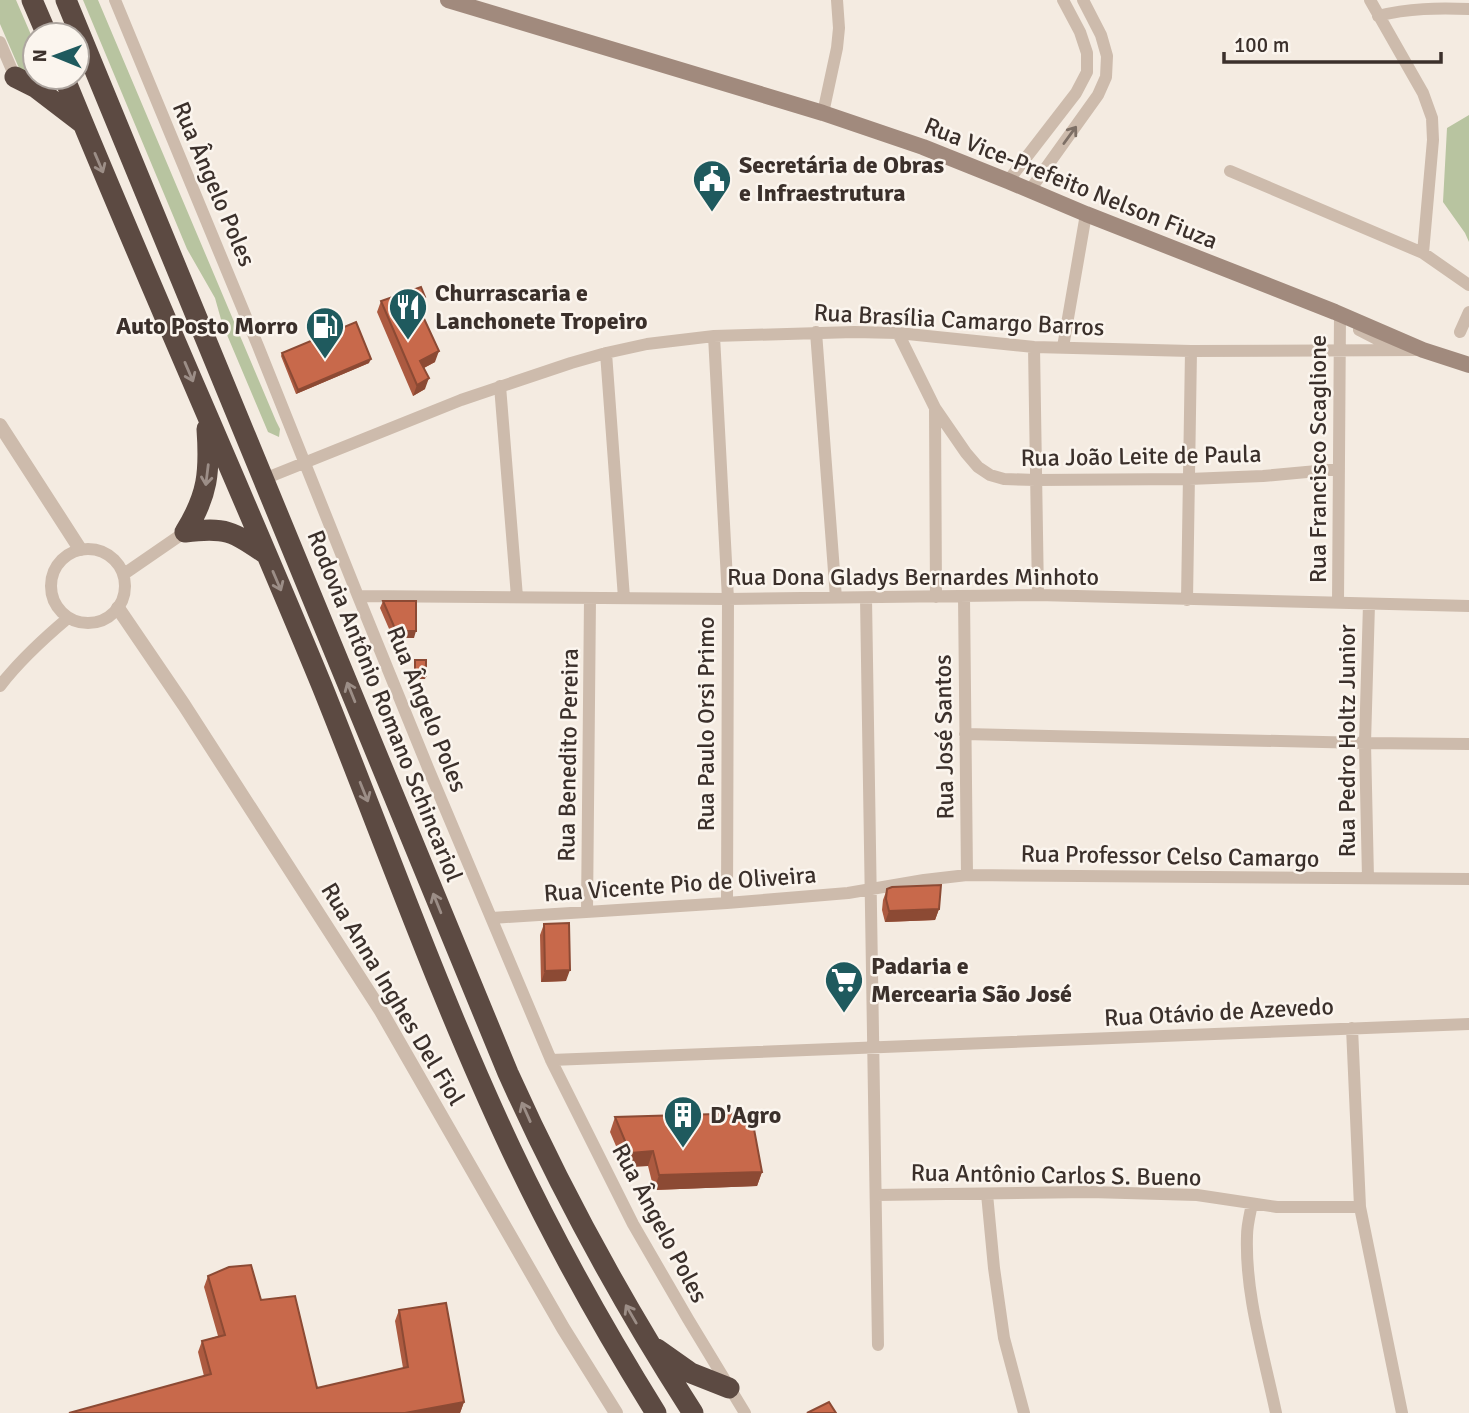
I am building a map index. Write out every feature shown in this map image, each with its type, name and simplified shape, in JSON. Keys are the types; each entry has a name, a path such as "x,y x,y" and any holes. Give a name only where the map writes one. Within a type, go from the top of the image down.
{"highway":[{"path":"32,0 41,21"},
{"name":"Rodovia Antônio Romano Schincariol","path":"66,0 513,1085 584,1232 647,1341 693,1413"},
{"path":"15,77 35,87 83,124"},
{"path":"70,91 321,685 456,1025 505,1137 558,1245 656,1413"},
{"path":"185,532 202,500 207,479 209,453 206,413"},
{"path":"185,532 208,529 226,531 266,554"},
{"path":"647,1341 691,1373 729,1388"}],"main road":[{"name":"Rua Vice-Prefeito Nelson Fiuza","path":"449,0 824,113 923,147 1340,317 1469,365"}],"street":[{"name":"Rua Ângelo Poles","path":"115,0 551,1060 633,1224 744,1413"},
{"path":"824,113 837,48 837,0"},
{"path":"1008,181 1076,93 1087,72 1087,54 1080,32 1063,0"},
{"path":"1030,190 1098,95 1106,77 1107,56 1101,35 1083,0"},
{"path":"1370,0 1423,93 1432,118 1433,140 1423,253"},
{"path":"1378,16 1400,10 1424,8 1469,9"},
{"path":"0,42 15,77"},
{"path":"1230,171 1423,253 1469,285"},
{"path":"1063,347 1086,214"},
{"path":"1460,332 1469,312"},
{"path":"1340,317 1399,351"},
{"name":"Rua Francisco Scaglione","path":"1339,603 1340,317"},
{"name":"Rua Brasília Camargo Barros","path":"264,479 500,386 607,353 647,344 714,336 816,332 898,333 1034,347 1191,351 1423,350"},
{"path":"816,332 836,598"},
{"name":"Rua João Leite de Paula","path":"898,333 935,408 966,453 978,467 990,475 1004,479 1036,480 1189,480 1339,469"},
{"name":"Rua Paulo Orsi Primo","path":"714,336 728,599 727,903"},
{"path":"1034,347 1038,596"},
{"path":"1187,600 1191,351"},
{"path":"607,353 624,598"},
{"path":"500,386 517,597"},
{"name":"Rua João Leite de Paula","path":"935,408 936,597"},
{"path":"0,425 80,550"},
{"path":"124,574 185,532"},
{"path":"98,549 110,555 124,574 123,601 106,619 82,623 68,618 54,602 51,590 56,566 74,551 98,549"},
{"name":"Rua Dona Gladys Bernardes Minhoto","path":"358,596 728,599 1038,596 1469,606"},
{"name":"Rua José Santos","path":"964,597 967,875"},
{"name":"Rua Benedito Pereira","path":"587,912 590,598"},
{"path":"866,598 878,1345"},
{"name":"Rua Pedro Holtz Junior","path":"1368,604 1365,743 1368,878"},
{"name":"Rua Anna Inghes Del Fiol","path":"118,608 184,705 381,1012 616,1413"},
{"path":"0,686 17,664 68,618"},
{"path":"965,734 1469,744"},
{"name":"Rua Professor Celso Camargo","path":"871,890 967,875 1469,879"},
{"name":"Rua Vicente Pio de Oliveira","path":"492,918 727,903 871,890"},
{"name":"Rua Otávio de Azevedo","path":"551,1060 1469,1024"},
{"path":"1352,1028 1360,1207 1402,1413"},
{"name":"Rua Antônio Carlos S. Bueno","path":"876,1195 1090,1192 1197,1195 1277,1207 1360,1207"},
{"path":"987,1194 1004,1338 1024,1413"},
{"path":"1252,1204 1247,1233 1247,1266 1276,1413"}],"green space":[{"path":"0,0 16,0 25,21 21,21 21,69 19,68 0,24"},
{"path":"83,0 98,0 280,429 279,437 268,432 222,323 215,298 187,249"},
{"path":"1469,115 1469,242 1443,202 1447,128"}],"building":[{"name":"Churrascaria e Lanchonete Tropeiro","path":"421,287 426,306 420,310 439,351 420,361 429,378 417,385 381,301"},
{"name":"Auto Posto Morro","path":"356,322 371,359 298,390 282,353"},
{"path":"383,601 416,601 416,631 396,631"},
{"path":"415,660 426,660 426,676 415,675"},
{"path":"941,885 939,909 889,911 887,889"},
{"path":"569,923 570,970 545,971 544,924"},
{"name":"D'Agro","path":"751,1113 762,1172 659,1175 653,1151 630,1153 615,1117"},
{"path":"251,1265 261,1300 295,1296 317,1388 408,1367 399,1310 446,1303 464,1402 405,1413 69,1413 211,1374 202,1341 225,1335 208,1276 229,1267"},
{"path":"829,1402 836,1413 807,1413"}],"place":[{"name":"Secretária de Obras e Infraestrutura","path":"712,213"},
{"name":"Churrascaria e Lanchonete Tropeiro","path":"408,341"},
{"name":"Auto Posto Morro","path":"325,360"},
{"name":"Padaria e Mercearia São José","path":"844,1014"},
{"name":"D'Agro","path":"683,1149"}]}
